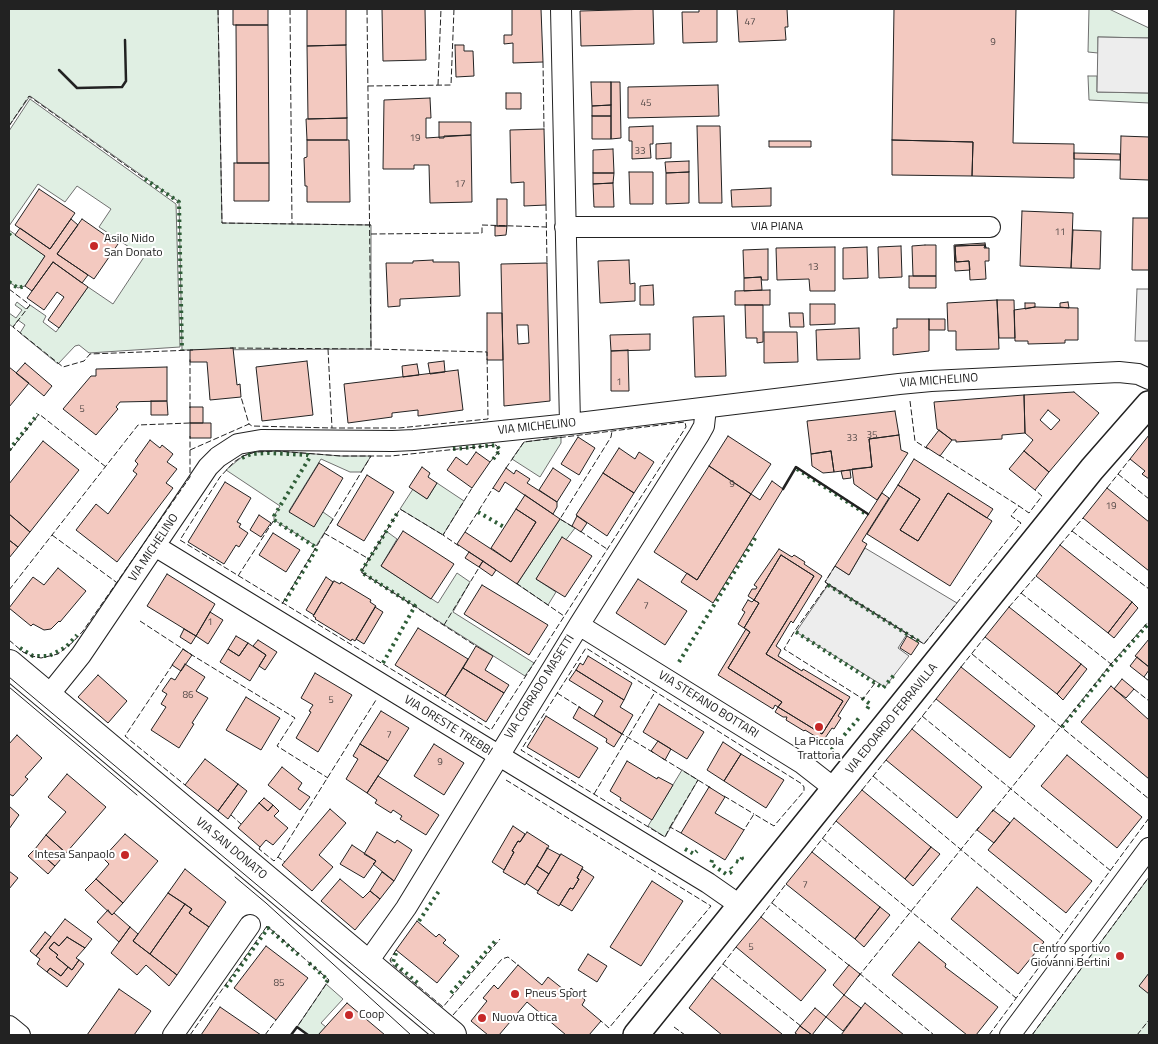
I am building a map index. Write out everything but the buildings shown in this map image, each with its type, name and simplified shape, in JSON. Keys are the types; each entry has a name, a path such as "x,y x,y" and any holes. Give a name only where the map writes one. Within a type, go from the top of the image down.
{"main road":[{"name":"VIA SAN DONATO","path":"9,664 452,1035"}],"street":[{"path":"561,9 570,424"},
{"name":"VIA PIANA","path":"565,227 990,227"},
{"name":"VIA MICHELINO","path":"48,696 81,655 208,467 218,457 238,444 261,440 400,441 570,424 931,381 1119,372 1138,374 1149,379"},
{"name":"VIA EDOARDO FERRAVILLA","path":"636,1035 1086,477 1149,404"},
{"name":"VIA CORRADO MASETTI","path":"367,963 406,908 497,756 699,435 704,426 706,408"},
{"name":"VIA ORESTE TREBBI","path":"155,546 708,883 741,906"},
{"name":"VIA STEFANO BOTTARI","path":"579,625 803,764 835,789"},
{"path":"1010,1035 1149,848"},
{"path":"173,1035 250,925"},
{"path":"9,1026 20,1035"}],"green space":[{"path":"9,9 218,9 222,223 371,225 371,349 182,350 179,202 30,96 9,126"},
{"path":"1089,9 1109,9 1149,28 1149,38 1098,37 1098,53 1088,52"},
{"path":"1088,76 1097,76 1097,92 1149,93 1149,103 1089,100"},
{"name":"Asilo Nido San Donato","path":"30,99 176,204 180,347 89,353 79,345 75,346 58,364 20,333 25,325 18,320 13,327 9,324 9,313 16,318 22,310 15,305 17,302 26,309 30,305 46,316 43,322 56,332 88,287 113,304 144,257 99,227 111,209 77,186 65,202 38,184 9,226 9,131"},
{"path":"9,230 45,256 25,286 18,288 9,282"},
{"path":"561,437 561,443 540,477 512,459 524,442"},
{"path":"277,451 341,456 371,456 361,472 350,472 321,459 289,511 323,512 333,519 316,546 274,520 274,516 280,506 226,470 243,456 255,452"},
{"path":"437,483 464,501 443,535 400,509 413,489 427,499"},
{"path":"560,519 575,528 536,579 556,592 548,605 517,584"},
{"path":"386,531 397,539 381,566 438,603 457,573 470,582 453,612 534,663 525,676 361,572"},
{"path":"682,770 698,780 665,837 648,826"},
{"name":"Centro sportivo Giovanni Bertini","path":"1149,877 1149,1035 1032,1035"},
{"path":"326,984 343,999 321,1023 326,1027 318,1035 308,1035 297,1027"}],"shaded area":[{"path":"1098,37 1149,38 1149,93 1097,92"},
{"path":"1137,289 1149,289 1149,341 1135,341"},
{"path":"865,548 957,603 924,644 825,582 835,566 849,575"},
{"path":"828,585 907,634 898,648 909,656 885,687 796,632"}],"tram line":[{"path":"9,677 436,1035"},
{"path":"9,687 137,795"},
{"path":"235,877 411,1035"}],"hedge":[{"path":"145,179 179,202 182,350"},
{"path":"9,282 18,288 25,286"},
{"path":"9,450 38,414"},
{"path":"453,449 496,445 500,450 491,462"},
{"path":"242,458 251,454 268,453 308,455 310,457 274,516 274,520 317,548 284,603"},
{"path":"797,469 866,514"},
{"path":"383,663 415,606 361,572 398,512"},
{"path":"478,512 504,527"},
{"path":"679,662 757,535"},
{"path":"828,585 920,642"},
{"path":"1062,727 1111,666 1149,623"},
{"path":"796,632 883,688 894,675"},
{"path":"20,648 33,656 49,656 66,647 77,635"},
{"path":"862,698 870,704 866,711"},
{"path":"821,753 827,755 859,718"},
{"path":"685,849 694,854 697,851"},
{"path":"736,861 739,862 742,858 740,855"},
{"path":"712,860 711,864 726,874 733,870 731,867"},
{"path":"419,921 439,891"},
{"path":"226,987 268,928 301,957"},
{"path":"451,993 496,940"},
{"path":"396,953 393,962 420,985"},
{"path":"309,963 328,980 325,984"}],"fence":[{"path":"218,9 222,223 371,225"},
{"path":"290,9 292,224"},
{"path":"367,9 371,349"},
{"path":"438,85 441,9"},
{"path":"368,86 451,85 454,9"},
{"path":"543,62 544,129"},
{"path":"9,126 29,96 145,179"},
{"path":"546,205 547,263"},
{"path":"371,234 482,233 482,225 546,227"},
{"path":"9,289 30,305 13,327 63,367 84,361 90,354 193,350"},
{"path":"230,348 487,352 488,419 399,428 252,426 249,424"},
{"path":"328,349 332,428"},
{"path":"190,358 190,408"},
{"path":"190,450 249,424 241,397"},
{"path":"910,401 915,441 928,449"},
{"path":"9,452 39,414 106,467"},
{"path":"490,462 500,450 496,445 391,456 341,456 277,451 255,452 243,456 234,462 220,477 180,540 491,730 686,427 685,422 524,442 506,468"},
{"path":"9,590 138,425 190,423"},
{"path":"573,527 560,519 611,437 612,431"},
{"path":"9,640 23,652 41,658 58,654 83,631 190,477 190,436"},
{"path":"939,455 1019,506"},
{"path":"282,604 371,456"},
{"path":"1107,488 1130,459"},
{"path":"1118,474 1149,499"},
{"path":"459,546 443,535 472,488"},
{"path":"465,532 493,488"},
{"path":"875,683 863,699 784,649 828,584 924,644 1021,523 1011,516 1019,506 1029,513 1042,496 1035,490"},
{"path":"369,559 400,509 443,535"},
{"path":"1060,545 1083,518"},
{"path":"238,576 274,520"},
{"path":"580,531 607,549"},
{"path":"1072,531 1149,589"},
{"path":"324,533 369,559 361,572 476,646"},
{"path":"52,535 116,582"},
{"path":"444,625 480,566"},
{"path":"828,584 825,582 835,566"},
{"path":"1009,607 1036,576"},
{"path":"516,583 564,616"},
{"path":"1021,593 1111,664"},
{"path":"140,621 295,718 277,746 328,778"},
{"path":"992,812 1111,664 1149,621"},
{"path":"961,667 985,637"},
{"path":"681,833 670,827 665,837 521,750 586,648 802,784 804,791 774,826 754,814 744,830"},
{"path":"972,654 1149,799"},
{"path":"173,664 125,736 185,785"},
{"path":"1144,677 1149,681"},
{"path":"1134,689 1149,701"},
{"path":"594,794 655,692"},
{"path":"557,693 581,708"},
{"path":"912,729 936,699"},
{"path":"278,857 376,700"},
{"path":"922,716 1111,871"},
{"path":"619,732 654,753"},
{"path":"662,758 711,788"},
{"path":"862,790 886,760"},
{"path":"873,776 1063,935"},
{"path":"506,780 711,906 609,1028 601,1021"},
{"path":"670,827 698,780"},
{"path":"724,796 754,814"},
{"path":"231,815 241,824"},
{"path":"989,1035 1149,818"},
{"path":"812,852 836,821"},
{"path":"858,977 979,827"},
{"path":"822,838 1016,998"},
{"path":"260,847 259,849 274,861 278,857 285,862"},
{"path":"1032,1035 1149,877"},
{"path":"761,917 786,884"},
{"path":"772,903 851,967"},
{"path":"190,1035 267,926 329,980 297,1027"},
{"path":"396,950 390,960 392,964 443,1007 500,939"},
{"path":"712,978 736,947"},
{"path":"453,1015 502,959 508,957 518,965"},
{"path":"723,964 802,1027"},
{"path":"859,973 934,1035"},
{"path":"265,1035 276,1020"},
{"path":"1137,1035 1149,1020"},
{"path":"674,1027 685,1035"}],"wall":[{"path":"59,70 77,88 122,87 126,81 125,40"},
{"path":"783,489 796,467 868,514"},
{"path":"291,1035 297,1027 308,1035"}],"place":[{"name":"Asilo Nido San Donato","path":"94,246"},
{"name":"La Piccola Trattoria","path":"819,727"},
{"name":"Intesa Sanpaolo","path":"125,855"},
{"name":"Centro sportivo Giovanni Bertini","path":"1120,956"},
{"name":"Pneus Sport","path":"515,994"},
{"name":"Coop","path":"349,1015"},
{"name":"Nuova Ottica","path":"482,1018"}]}
